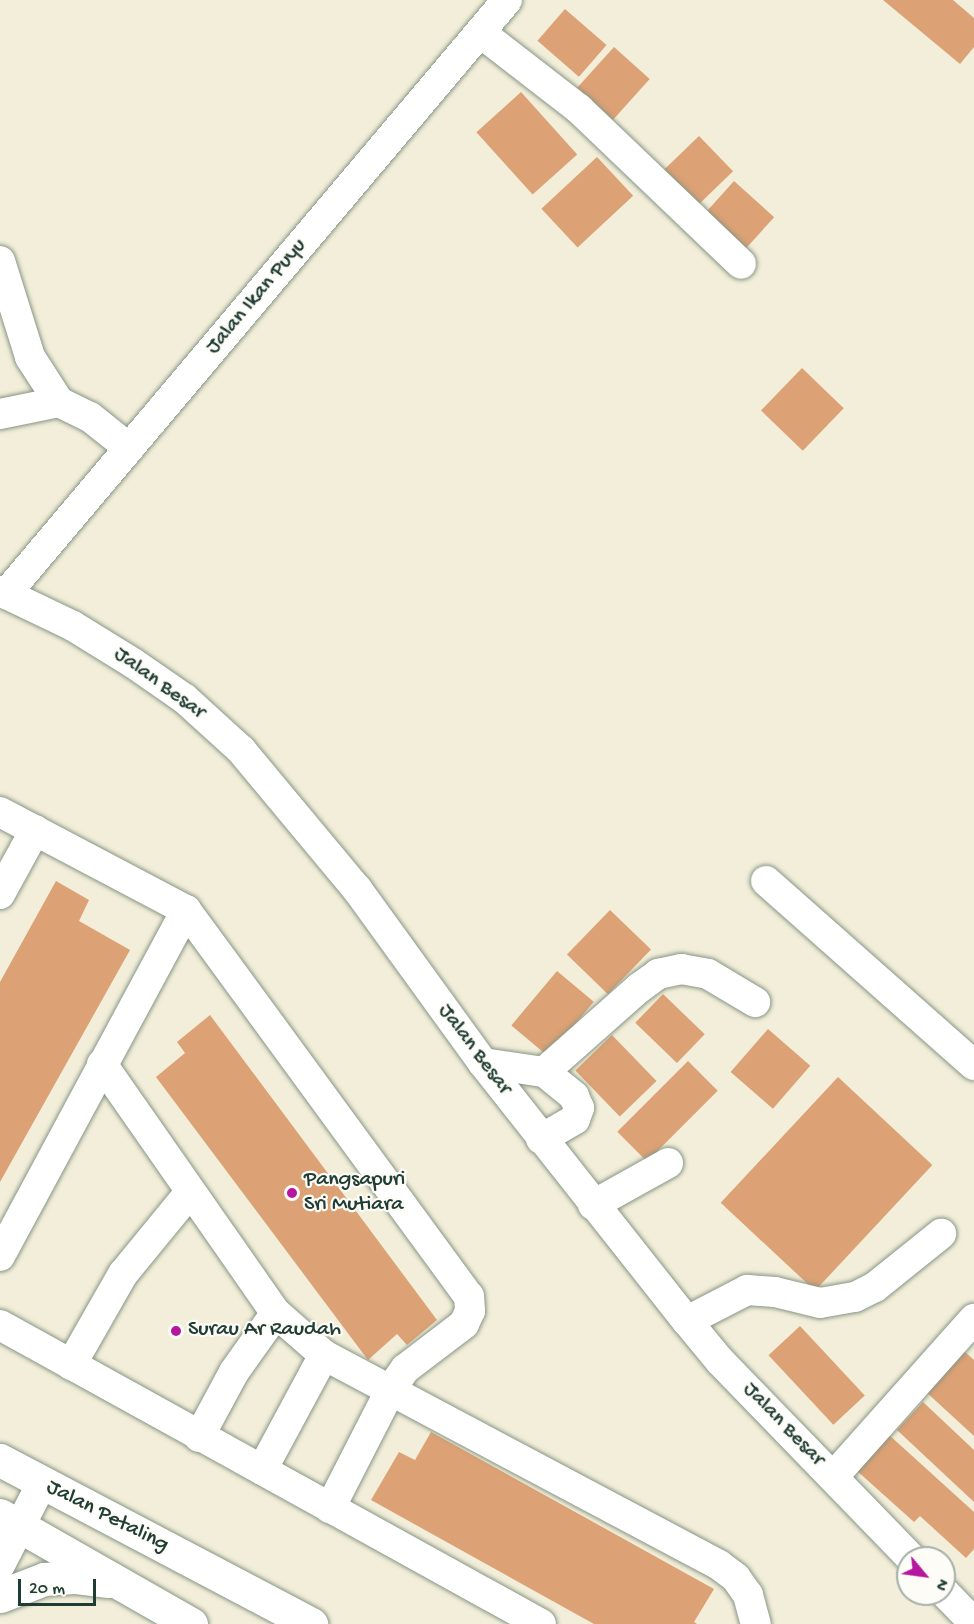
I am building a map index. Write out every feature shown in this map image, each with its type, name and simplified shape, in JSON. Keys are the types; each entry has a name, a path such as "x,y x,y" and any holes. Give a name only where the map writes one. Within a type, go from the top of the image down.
{"main road":[{"name":"Jalan Petaling","path":"0,1460 311,1624"},
{"path":"10,1521 191,1624"},
{"path":"0,1596 44,1580 76,1577 122,1583"}],"street":[{"name":"Jalan Ikan Puyu","path":"3,592 129,448 507,0"},
{"path":"481,33 579,109 741,264"},
{"path":"0,261 30,357 59,402 90,417 129,448"},
{"path":"0,414 59,402"},
{"name":"Jalan Besar","path":"3,592 73,626 134,663 185,699 241,750 357,889 541,1139 687,1321 900,1546"},
{"path":"0,812 186,910 469,1296 470,1311 464,1324 405,1369 391,1389 330,1508"},
{"path":"0,894 35,830"},
{"path":"766,881 974,1065"},
{"path":"0,1256 186,910"},
{"path":"544,1072 658,974 681,969 708,974 755,1002"},
{"path":"483,1063 544,1072 574,1096 579,1108 575,1119 541,1139"},
{"path":"102,1064 276,1313 324,1355 719,1565 736,1578 748,1595 756,1624"},
{"path":"593,1205 668,1163"},
{"path":"71,1365 123,1274 190,1192"},
{"path":"687,1321 747,1290 775,1292 820,1303 855,1298 875,1287 941,1234"},
{"path":"200,1437 234,1372 276,1313"},
{"path":"832,1476 974,1319"},
{"path":"0,1325 541,1624"},
{"path":"262,1470 324,1355"},
{"path":"0,1565 10,1521 42,1483"},
{"path":"956,1602 971,1615"}],"building":[{"path":"883,0 953,0 974,18 974,47 960,64"},
{"path":"565,9 607,45 579,77 537,41"},
{"path":"614,47 650,79 613,120 577,88"},
{"path":"521,92 577,154 533,195 476,132"},
{"path":"699,136 733,171 691,212 657,176"},
{"path":"597,157 633,196 578,248 541,209"},
{"path":"734,181 774,217 742,253 702,217"},
{"path":"802,368 844,408 803,451 761,410"},
{"path":"56,881 89,900 79,921 130,950 0,1182 0,982"},
{"path":"610,910 651,950 608,994 567,955"},
{"path":"557,971 594,1002 548,1056 511,1025"},
{"path":"663,994 705,1034 677,1063 635,1023"},
{"name":"Pangsapuri Sri Mutiara","path":"210,1015 437,1320 407,1345 397,1334 368,1360 156,1077 185,1053 177,1042"},
{"path":"768,1029 810,1066 773,1109 731,1072"},
{"path":"612,1035 656,1081 620,1116 575,1070"},
{"path":"688,1061 718,1091 647,1161 617,1132"},
{"path":"838,1077 932,1165 815,1291 721,1203"},
{"path":"800,1326 865,1395 833,1425 769,1355"},
{"path":"963,1350 974,1360 974,1436 925,1391"},
{"path":"923,1402 974,1450 974,1502 897,1430"},
{"path":"431,1432 714,1589 694,1622 697,1624 594,1624 371,1500 399,1452 415,1460"},
{"path":"888,1434 974,1512 974,1549 966,1558 956,1549 956,1546 953,1546 920,1516 914,1522 856,1470"}],"place":[{"name":"Pangsapuri Sri Mutiara","path":"292,1193"},
{"name":"Surau Ar Raudah","path":"176,1331"}]}
